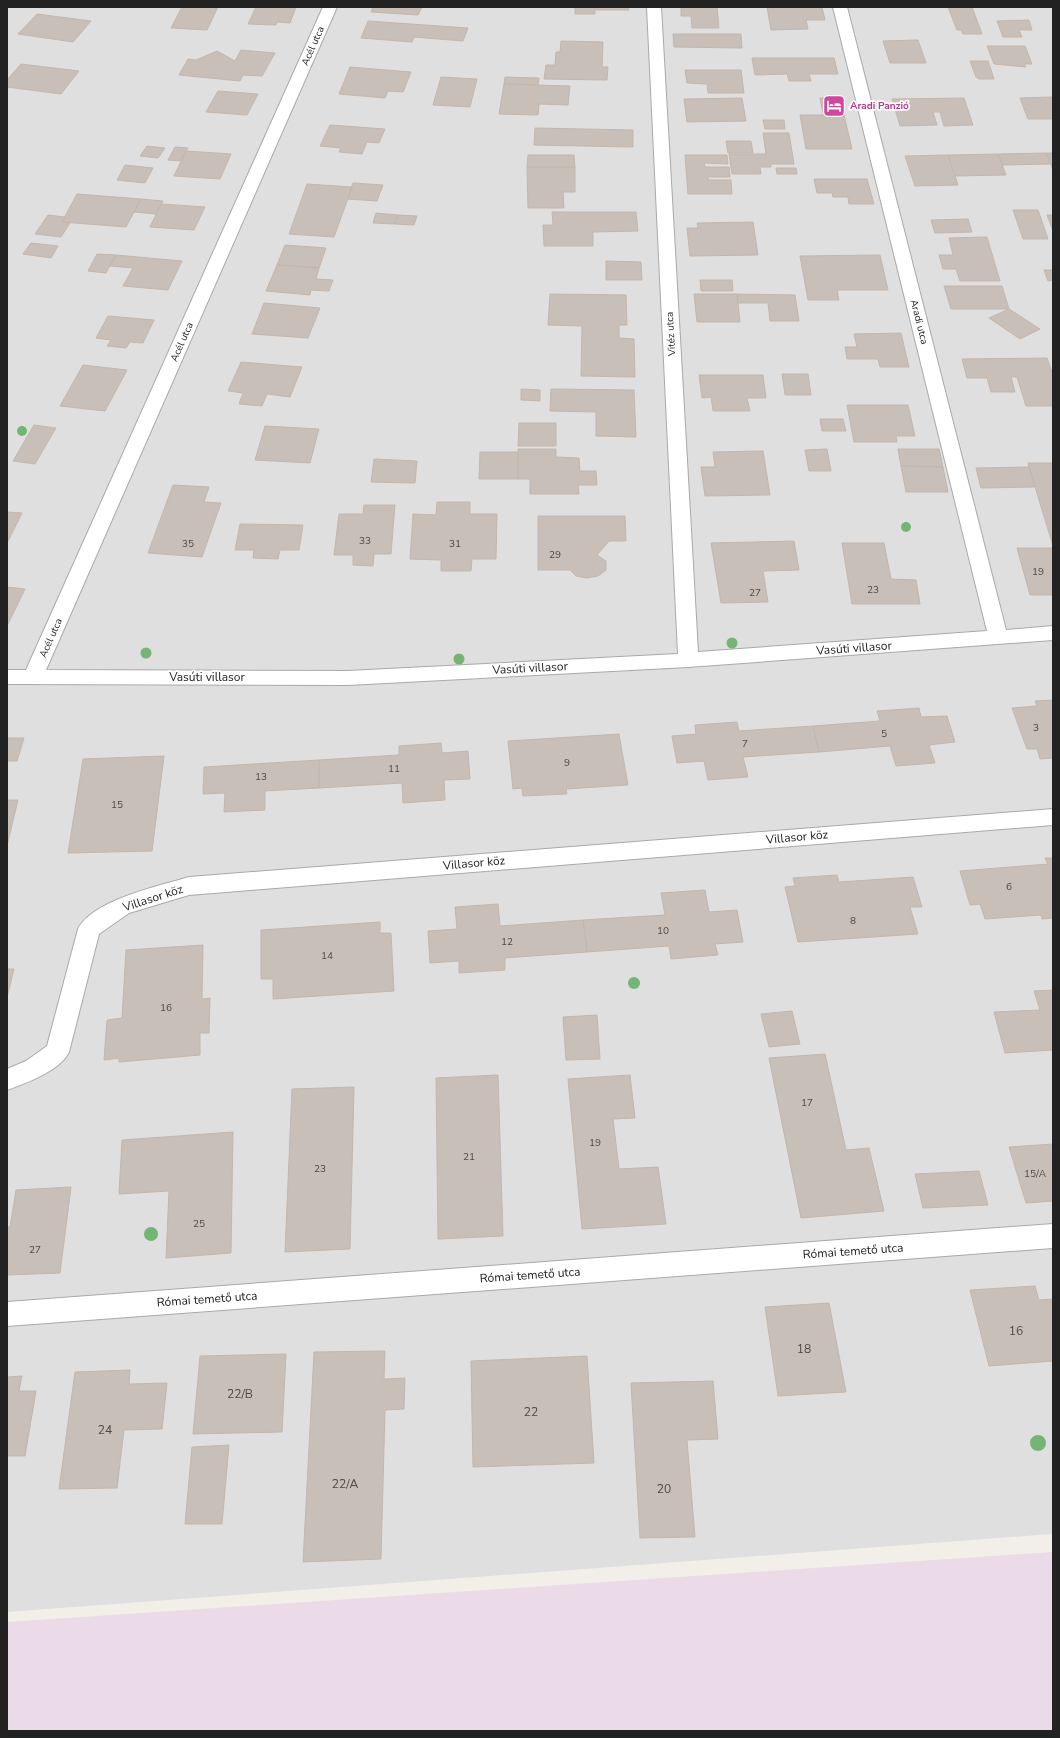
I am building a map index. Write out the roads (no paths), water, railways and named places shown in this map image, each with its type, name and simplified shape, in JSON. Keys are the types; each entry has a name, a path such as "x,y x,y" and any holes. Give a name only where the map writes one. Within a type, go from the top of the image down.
{"street":[{"name":"Acél utca","path":"33,677 330,7"},
{"name":"Vitéz utca","path":"654,7 688,660"},
{"name":"Aradi utca","path":"840,7 998,637"},
{"name":"Vasúti villasor","path":"7,677 348,678 688,660 1053,633"},
{"name":"Villasor köz","path":"7,1080 34,1068 57,1052 89,928 122,906 189,886 1053,817"},
{"name":"Római temető utca","path":"7,1314 1053,1236"}],"place":[{"name":"Aradi Panzió","path":"834,106"}]}
